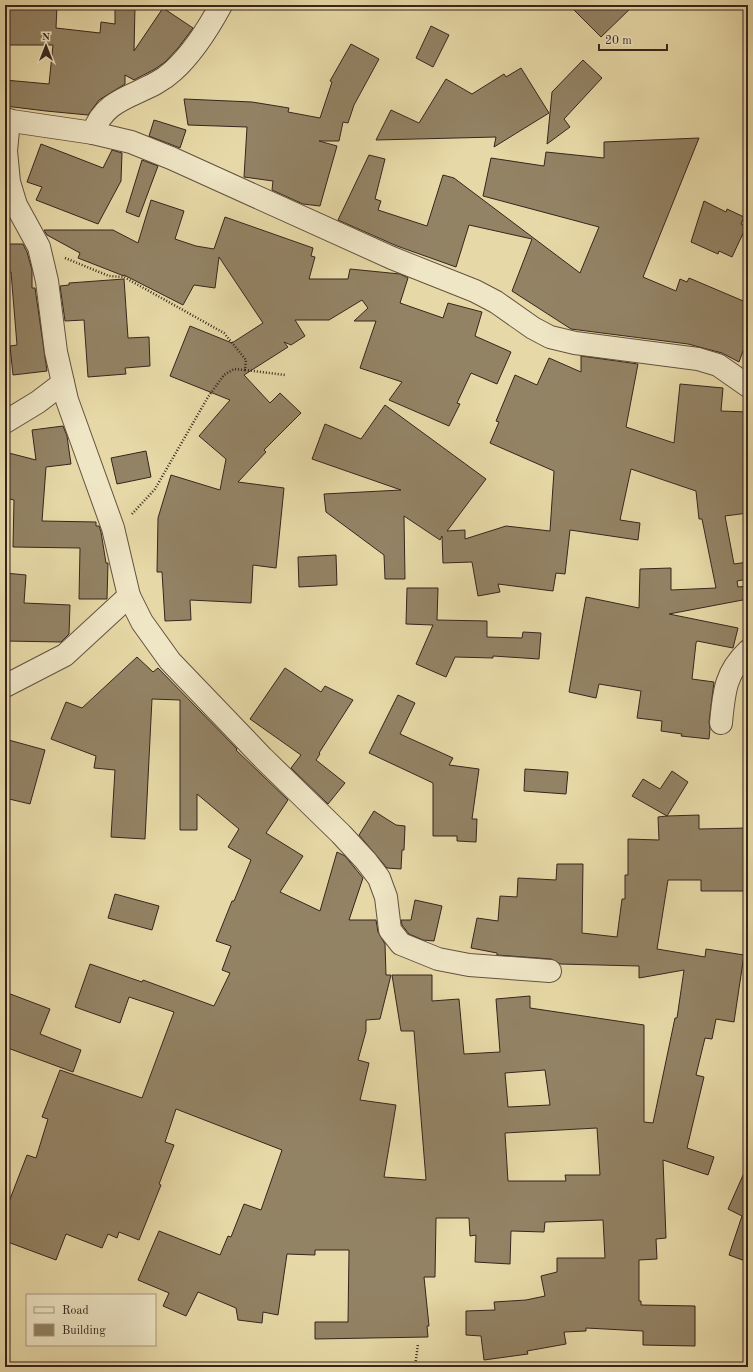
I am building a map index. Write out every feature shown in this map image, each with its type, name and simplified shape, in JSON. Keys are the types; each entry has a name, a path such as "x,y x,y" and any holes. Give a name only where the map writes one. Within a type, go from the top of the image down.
{"street":[{"path":"93,133 99,118 106,108 144,90 172,72 191,52 208,29 221,5"},
{"path":"550,971 469,965 438,959 401,944 390,930 386,897 379,878 366,861 341,834 262,758 170,661 142,622 129,596 113,528 83,449 63,383 56,352 47,280 38,247 16,205 8,182 6,150 7,120 93,133 131,142 171,158 378,252 475,291 496,302 533,328 550,337 575,343 698,359 718,365 748,386"},
{"path":"5,422 38,402 63,383"},
{"path":"5,686 65,655 129,596"},
{"path":"721,723 727,682 736,662 748,650"}],"path":[{"path":"38,247 109,276 124,277 224,333 246,360 245,370"},
{"path":"113,528 134,513 155,489 208,397 224,375 234,370 245,370 285,375"},
{"path":"415,1367 418,1344"}],"building":[{"path":"5,5 57,5 56,28 100,33 101,22 115,24 115,6 135,6 134,51 163,8 193,28 165,62 134,80 125,75 125,84 99,100 88,115 5,106 5,80 49,84 53,45 5,45"},
{"path":"569,5 634,5 601,37"},
{"path":"431,26 449,35 433,67 416,58"},
{"path":"351,44 379,59 354,105 348,123 343,122 339,141 319,141 337,146 320,206 303,204 272,190 273,181 244,177 247,127 188,125 184,99 252,102 289,108 288,112 320,118 332,82 330,81"},
{"path":"583,60 602,78 564,119 570,127 547,144 552,92"},
{"path":"521,68 549,113 494,147 496,137 376,140 391,110 419,123 446,79 472,94 504,74 506,77"},
{"path":"154,120 186,130 180,148 149,136"},
{"path":"699,138 643,277 676,291 680,279 687,282 689,278 748,303 748,337 739,362 722,353 688,344 571,329 512,291 532,239 469,225 456,267 397,246 338,220 369,155 385,159 375,199 381,201 378,210 427,226 443,175 454,178 580,273 599,227 483,196 491,158 544,166 546,152 604,158 604,142"},
{"path":"41,144 103,168 112,150 122,153 121,181 98,224 36,200 42,187 27,182"},
{"path":"142,160 158,166 139,217 126,212"},
{"path":"151,200 184,211 175,239 196,246 214,249 225,217 313,248 311,256 315,257 309,279 348,279 350,269 400,274 408,278 400,303 443,318 448,303 482,312 475,336 511,352 497,384 471,373 457,403 460,404 449,426 389,400 402,382 360,368 376,321 354,321 368,308 362,300 329,320 295,320 305,336 291,345 284,342 288,347 244,375 270,403 280,393 301,413 264,450 266,452 238,482 284,488 276,568 253,565 251,603 190,600 191,620 165,621 162,572 157,572 158,518 171,475 220,490 226,459 199,436 230,400 170,376 190,326 232,343 263,323 219,257 215,288 194,285 183,305 124,275 78,258 80,253 47,235 44,230 113,230 138,243"},
{"path":"704,201 726,212 727,209 744,217 741,224 746,227 732,257 719,251 718,254 691,242"},
{"path":"5,244 23,244 27,252 32,270 32,288 35,288 47,371 13,375 10,346 17,345 11,272 5,272"},
{"path":"124,279 128,338 149,337 150,366 125,368 126,374 88,377 84,320 65,321 60,286 69,285 69,283"},
{"path":"581,356 638,364 626,427 674,443 680,384 723,388 721,411 748,412 748,513 725,516 734,564 748,562 748,579 737,581 738,587 748,586 748,599 669,614 738,628 733,648 697,641 696,643 692,679 714,682 709,722 709,739 681,736 682,734 661,731 662,721 637,718 641,691 599,684 596,698 569,692 586,597 639,608 640,569 671,568 671,590 716,588 702,519 699,519 696,491 631,469 620,520 640,523 638,540 570,530 565,574 556,573 553,591 498,584 500,592 478,596 472,562 443,563 442,536 440,540 404,516 405,579 385,579 384,555 326,512 324,494 401,490 312,459 325,424 361,439 385,405 486,479 447,531 465,530 465,539 506,526 550,531 554,471 490,443 499,422 496,421 515,375 537,385 549,358 581,372"},
{"path":"63,426 67,436 71,464 46,467 42,521 96,522 96,526 99,526 101,532 106,563 108,563 107,599 79,599 80,548 13,547 14,500 5,498 5,452 36,460 32,430"},
{"path":"146,451 151,477 117,484 111,458"},
{"path":"336,555 337,585 299,587 298,557"},
{"path":"5,573 26,575 24,603 70,605 69,634 61,642 5,641"},
{"path":"407,588 438,588 437,620 487,621 487,637 522,638 523,632 541,633 539,659 493,656 493,658 455,657 446,677 416,664 433,625 406,624"},
{"path":"137,657 153,672 158,668 237,749 236,750 288,800 266,833 303,856 280,892 320,911 337,852 345,856 363,878 349,920 376,920 378,932 385,944 386,975 391,975 380,1019 366,1020 366,1031 358,1060 369,1063 360,1100 396,1105 384,1177 426,1180 414,1031 401,1031 392,975 432,975 432,1001 459,999 464,1054 500,1052 496,999 530,996 530,1008 644,1025 644,1122 653,1123 675,1018 677,1018 684,970 639,978 639,966 560,964 551,959 497,955 497,953 471,948 477,918 498,921 500,896 517,897 518,878 556,880 557,864 583,864 582,933 617,937 622,899 625,899 625,875 628,875 628,839 659,840 658,817 667,816 699,815 699,829 748,828 748,847 744,847 744,891 701,891 701,880 668,880 657,949 705,957 706,949 744,955 734,1022 716,1019 712,1039 705,1038 696,1075 704,1077 687,1148 714,1157 708,1175 663,1160 666,1238 656,1239 657,1259 639,1260 639,1301 641,1301 641,1305 695,1306 695,1346 643,1345 643,1331 586,1328 586,1331 564,1332 566,1344 527,1351 528,1354 484,1360 481,1336 466,1335 466,1311 495,1310 494,1302 526,1300 545,1296 541,1276 557,1272 557,1258 605,1258 603,1220 545,1222 544,1232 511,1231 510,1264 475,1262 476,1235 470,1236 469,1218 436,1218 435,1277 424,1277 429,1326 427,1326 428,1337 315,1339 315,1322 348,1322 349,1250 315,1250 315,1255 287,1254 278,1315 263,1312 262,1323 238,1320 236,1308 198,1292 186,1316 163,1306 169,1293 138,1280 159,1231 220,1255 228,1236 231,1237 244,1204 261,1210 282,1150 176,1109 165,1142 174,1145 159,1184 161,1185 139,1240 119,1232 117,1238 108,1234 102,1248 66,1234 56,1260 5,1241 5,1212 27,1155 36,1158 48,1119 42,1117 60,1070 142,1098 174,1012 129,997 120,1023 75,1007 90,964 142,982 143,980 214,1006 230,973 222,970 231,946 216,941 251,860 228,847 239,829 197,794 197,830 180,830 180,700 152,699 145,839 111,837 115,770 94,768 96,756 51,739 66,702 82,708","holes":["545,1070 550,1105 508,1107 505,1073","597,1128 600,1175 565,1175 566,1181 508,1181 505,1133"]},
{"path":"285,668 321,692 325,686 353,700 316,760 345,783 328,804 291,768 301,755 250,719"},
{"path":"398,695 415,703 400,734 453,758 449,765 479,769 472,819 477,819 476,842 457,841 457,836 433,836 433,783 369,753"},
{"path":"5,739 45,750 30,804 5,798"},
{"path":"525,769 568,772 566,794 524,791"},
{"path":"672,771 688,782 667,816 632,796 643,779 660,789"},
{"path":"374,811 396,825 405,826 404,850 402,850 401,869 387,868 359,835"},
{"path":"115,894 159,906 152,930 108,918"},
{"path":"415,900 442,906 434,941 423,940 409,934 402,925 401,920 411,920"},
{"path":"5,992 50,1009 40,1034 81,1050 73,1072 5,1047"},
{"path":"748,1164 748,1262 729,1255 742,1216 728,1209"}]}
